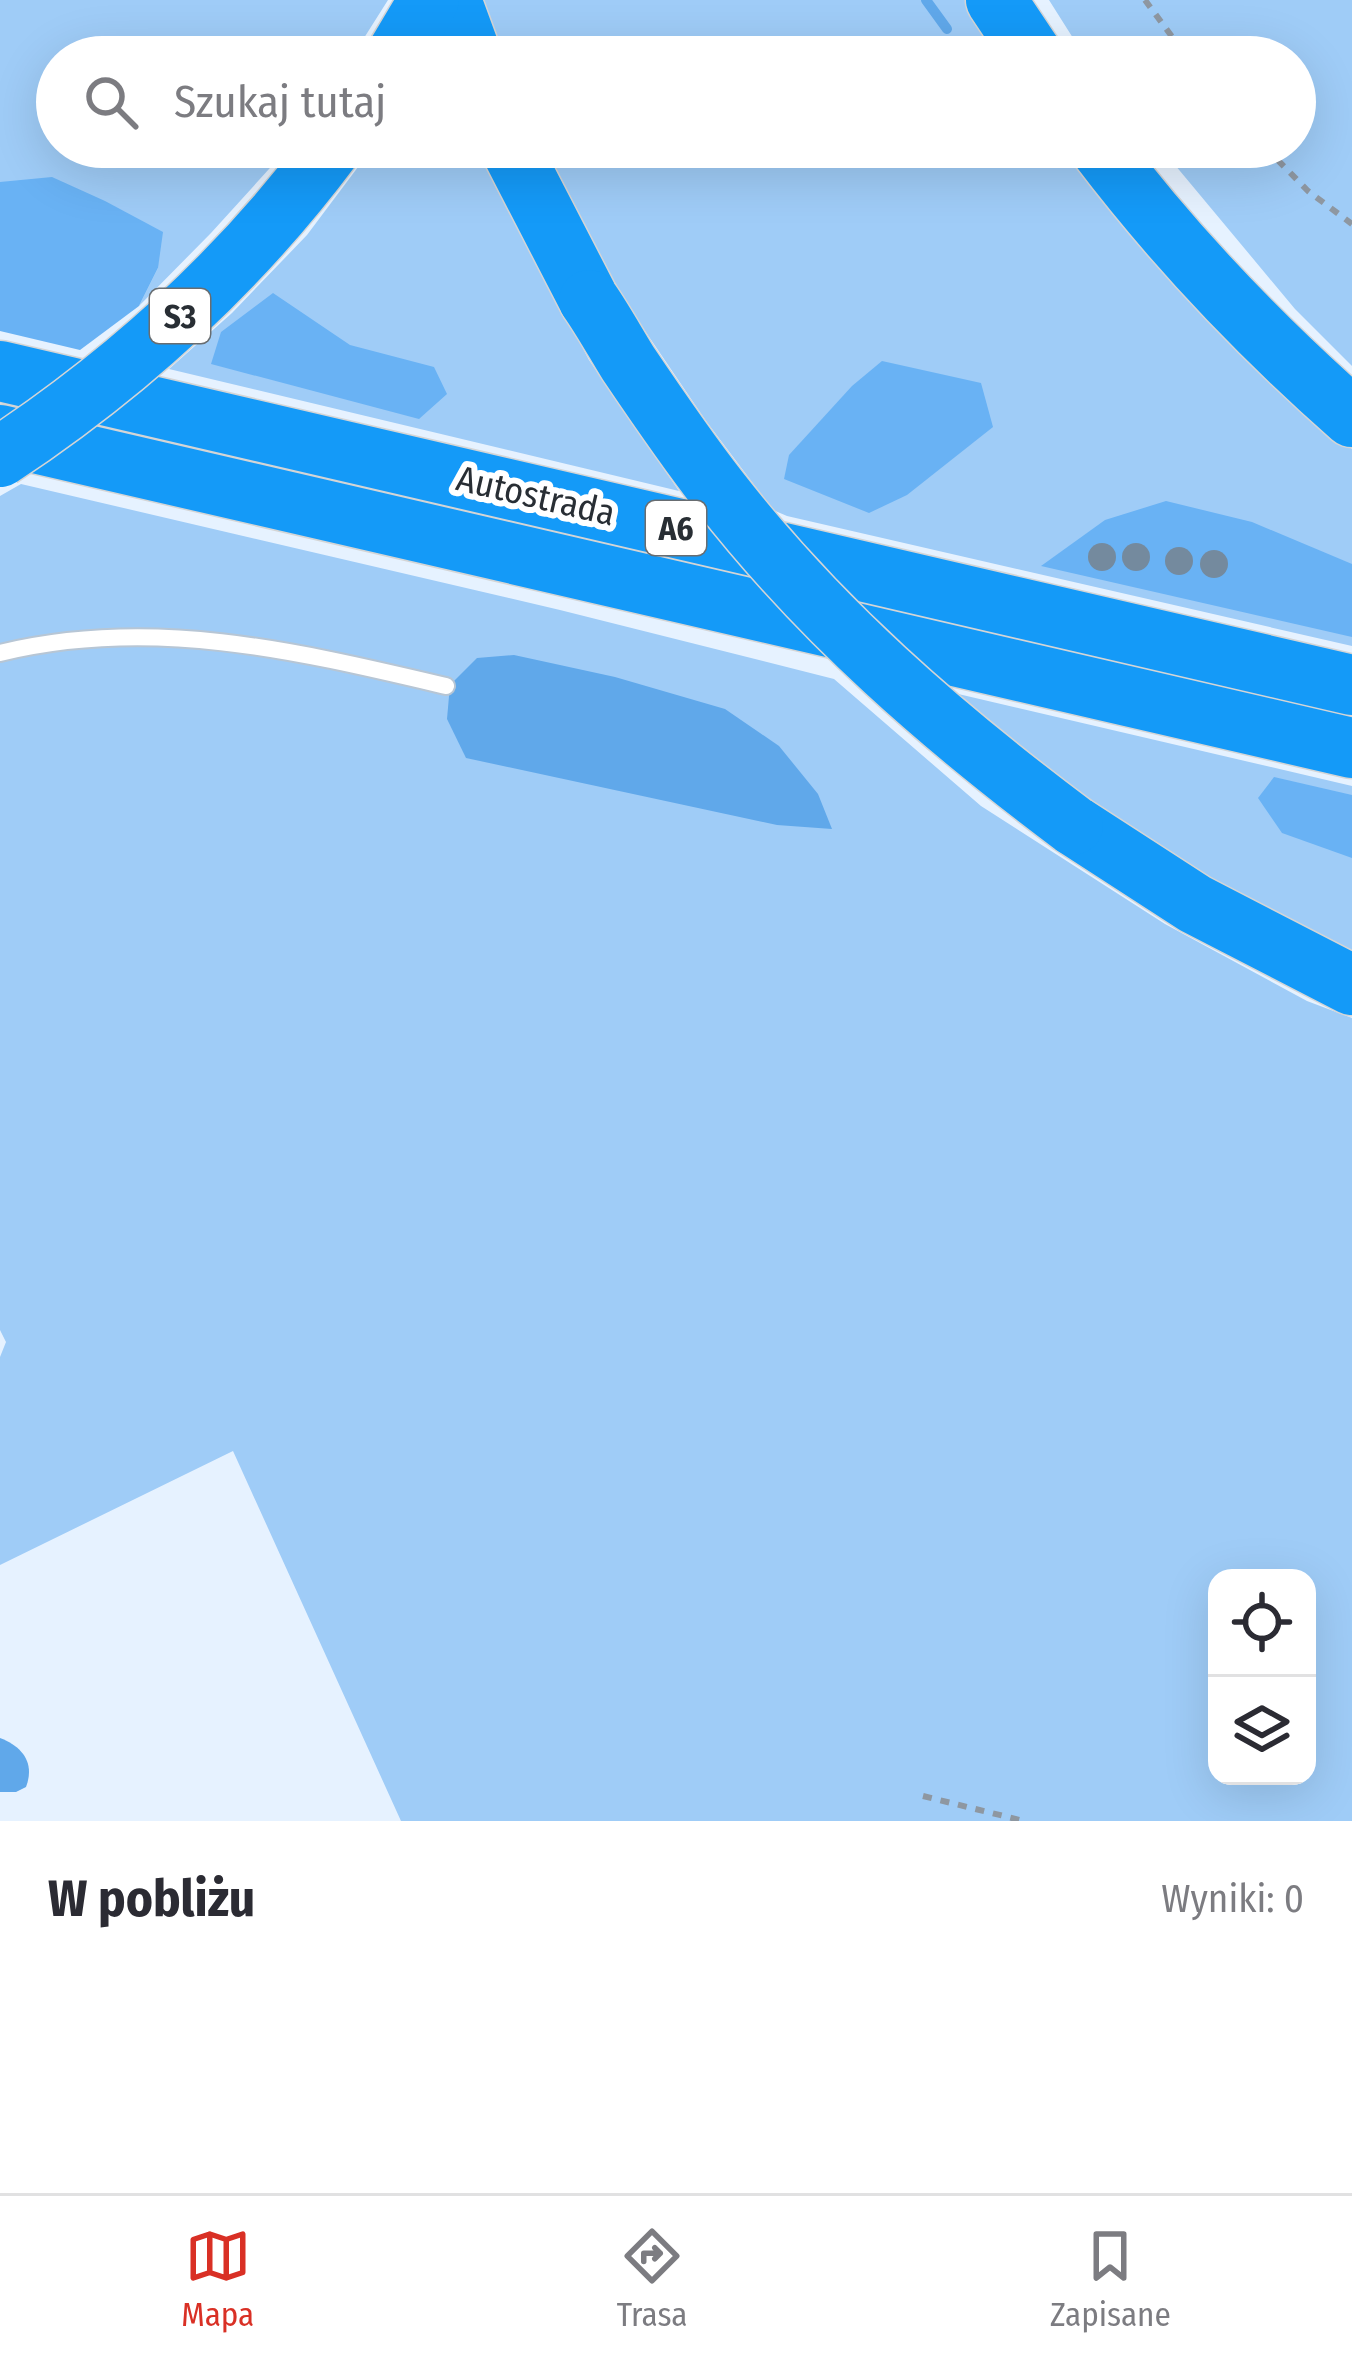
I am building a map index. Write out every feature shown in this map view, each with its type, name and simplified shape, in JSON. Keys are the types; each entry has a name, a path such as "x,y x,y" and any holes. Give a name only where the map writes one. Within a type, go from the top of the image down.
{"highway":[{"path":"408,36 429,0"},
{"path":"451,0 464,36"},
{"path":"996,0 1020,36"},
{"name":"S3","path":"0,457 91,392 172,323 259,236 315,168"},
{"path":"520,168 589,300 627,361 716,487 811,599 911,696 1073,825 1195,904 1352,986"},
{"path":"1115,168 1216,286 1352,418"},
{"name":"Autostrada","path":"0,371 1352,685"},
{"name":"Autostrada","path":"0,435 1352,748"}],"lane":[{"path":"0,653 91,638 189,638 251,644 446,686"}],"path":[{"path":"1145,0 1172,36"},
{"path":"1286,168 1352,224"},
{"path":"923,1796 1024,1821"}],"shaded area":[{"path":"0,0 388,0 365,36 36,36 36,168 270,168 139,306 158,268 0,182"},
{"path":"477,0 968,0 991,36 492,36"},
{"path":"1049,0 1352,0 1352,366 1295,309 1178,168 1316,168 1316,36 1072,36"},
{"path":"357,168 494,168 589,360 679,491 169,369 232,313 307,235"},
{"path":"548,168 1082,168 1313,417 1352,449 1352,646 773,510 622,297"},
{"path":"52,177 163,232 158,268 139,306 80,350 0,331 0,182"},
{"path":"273,293 350,345 434,367 447,394 419,419 211,364 221,332"},
{"path":"882,361 981,383 993,427 907,495 869,513 784,479 789,455 852,386"},
{"path":"21,484 834,679 981,806 1165,924 1307,1001 1352,1018 1352,1821 401,1821 233,1451 0,1565 0,1357 6,1342 0,1330 0,496"},
{"path":"1166,501 1252,522 1352,564 1352,637 1041,566 1105,520"},
{"path":"514,655 615,677 725,709 779,746 818,794 832,829 777,825 466,758 447,719 450,685 477,658"},
{"path":"954,693 1352,786 1352,959 1173,861"},
{"path":"1274,777 1352,795 1352,858 1282,833 1258,798"},
{"path":"0,1738 21,1751 28,1763 26,1787 16,1792 0,1792"}],"waterway":[{"path":"926,0 947,29"}]}
